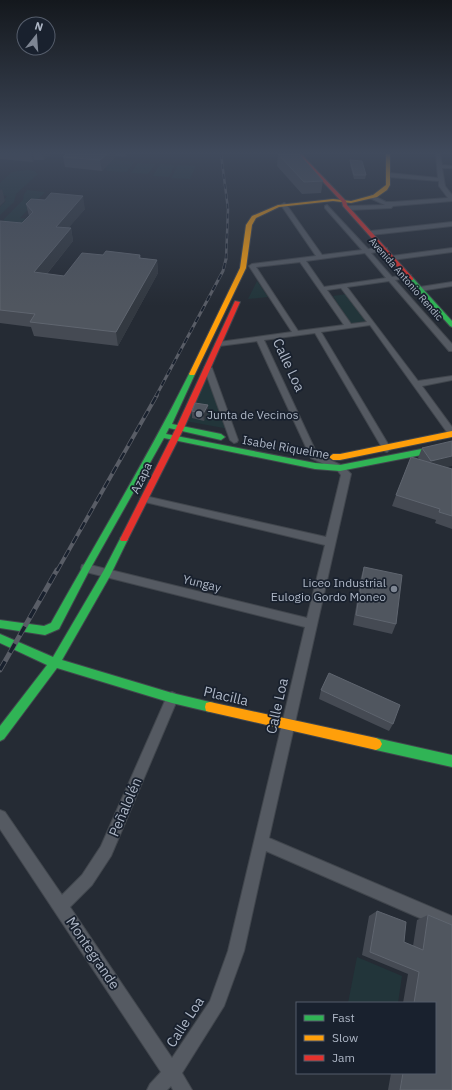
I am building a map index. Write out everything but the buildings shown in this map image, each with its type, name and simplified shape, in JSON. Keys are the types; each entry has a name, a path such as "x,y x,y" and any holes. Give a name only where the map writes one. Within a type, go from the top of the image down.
{"street":[{"path":"264,215 286,208 304,205"},
{"path":"286,208 338,205 385,205"},
{"name":"Avenida Antonio Rendic","path":"346,205 452,325"},
{"name":"Avenida Antonio Rendic","path":"327,206 452,349"},
{"path":"286,208 321,258"},
{"name":"Azapa","path":"0,735 55,663 107,573 145,499 208,368 252,266 258,225 264,215"},
{"name":"Azapa","path":"0,624 45,631 55,626 62,616 86,568 162,436 243,268 249,225 254,217 264,215"},
{"path":"371,233 452,224"},
{"path":"296,333 252,266 385,250"},
{"path":"392,258 452,250"},
{"path":"302,260 349,326"},
{"path":"323,289 409,276"},
{"path":"420,289 452,284"},
{"path":"343,286 417,384 452,434"},
{"path":"219,344 372,323"},
{"path":"317,331 387,449"},
{"name":"Calle Loa","path":"259,338 314,456"},
{"path":"208,368 238,440"},
{"path":"417,384 452,378"},
{"name":"Isabel Riquelme","path":"167,426 238,440"},
{"name":"Isabel Riquelme","path":"300,453 314,456 340,457 387,449 452,434"},
{"name":"Isabel Riquelme","path":"162,436 315,466 340,468 452,446"},
{"path":"314,456 340,468"},
{"name":"Calle Loa","path":"156,1090 172,1072 216,1006 236,951 346,474 340,468"},
{"path":"145,499 330,542"},
{"name":"Yungay","path":"86,568 312,624"},
{"name":"Placilla","path":"0,638 55,663 172,698 452,761"},
{"name":"Peñalolén","path":"61,906 88,880 106,851 172,698"},
{"name":"Montegrande","path":"0,816 183,1090"},
{"path":"261,842 452,924"}],"green space":[{"path":"2,205 11,205 0,215 0,207"},
{"path":"18,205 33,205 20,218 50,222 27,224 4,221 4,219"},
{"path":"257,281 268,297 248,299"},
{"path":"347,294 367,321 351,324 333,296"},
{"path":"207,378 229,429 185,421"},
{"path":"357,957 402,976 398,1002 348,1002"}],"railway":[{"path":"226,260 227,205"},
{"path":"156,396 223,271 226,259"},
{"path":"57,571 157,395"},
{"path":"0,670 57,570"}],"traffic: fast":[{"path":"411,279 452,325"},
{"path":"0,624 45,631 55,626 86,568 167,426 192,374"},
{"path":"170,426 221,437"},
{"path":"165,436 315,466 340,468 452,446"},
{"path":"0,735 55,663 107,573 124,539"},
{"path":"0,638 55,663 172,698 210,707"},
{"path":"376,744 452,761"}],"traffic: slow":[{"path":"192,374 243,268 249,225 254,217 278,206 288,205"},
{"path":"333,457 340,457 452,434"},
{"path":"210,707 376,744"}],"traffic: jam":[{"path":"345,205 411,279"},
{"path":"124,539 180,428 237,302"}],"place":[{"name":"Junta de Vecinos","path":"199,414"},
{"name":"Liceo Industrial Eulogio Gordo Moneo","path":"394,589"}]}
